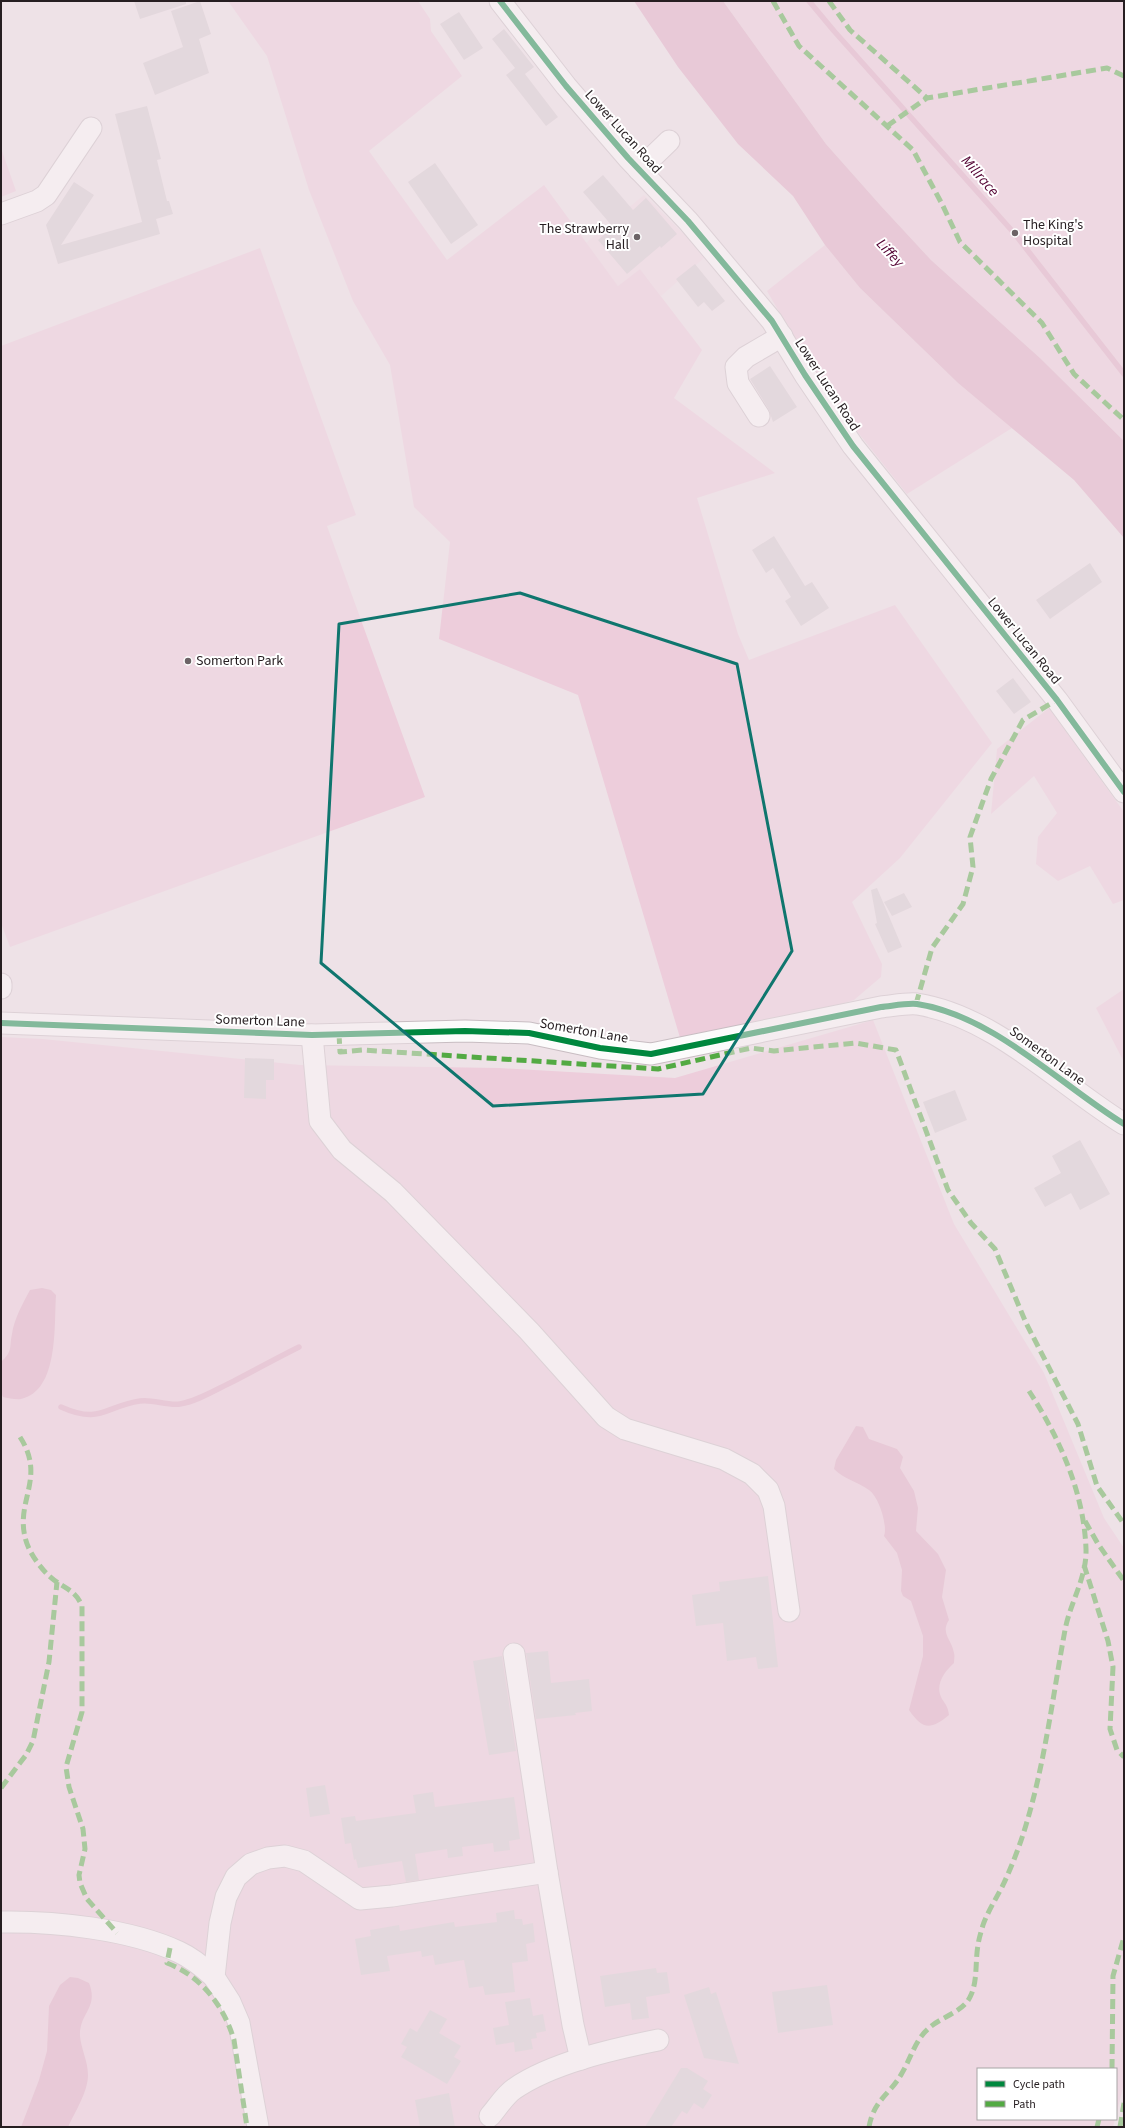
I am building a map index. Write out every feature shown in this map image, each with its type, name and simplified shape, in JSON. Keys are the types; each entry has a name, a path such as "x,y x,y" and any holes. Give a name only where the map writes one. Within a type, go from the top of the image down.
{"street":[{"name":"Lower Lucan Road","path":"500,1 566,86 639,170 683,216 738,278 772,321 853,446 1057,700 1124,792"},
{"path":"1,214 37,201 46,195 91,128"},
{"path":"639,170 669,142"},
{"path":"759,416 738,383 736,367 746,357 782,336"},
{"name":"Somerton Lane","path":"1,1023 312,1035 465,1030 528,1033 600,1048 651,1054 881,1007 916,1004 955,1013 999,1036 1101,1110 1124,1124"},
{"path":"312,1035 320,1121 342,1150 393,1192 529,1331 606,1417 625,1429 724,1459 752,1474 768,1490 774,1506 789,1611"},
{"path":"514,1654 547,1872 573,2025 581,2059"},
{"path":"214,1976 220,1923 226,1897 236,1877 251,1864 268,1858 285,1856 304,1861 360,1899 392,1896 547,1872"},
{"path":"1,1922 31,1921 130,1936 179,1952 196,1961 214,1976 230,2002 239,2023 258,2127"},
{"path":"490,2116 513,2089 539,2075 609,2050 658,2040"}],"highlighted area":[{"path":"520,593 737,664 792,951 703,1094 493,1106 321,963 339,624"}],"shaded area":[{"path":"228,1 418,1 430,19 431,31 462,76 369,151 447,260 544,185 618,286 640,269 702,350 674,398 775,473 697,498 738,634 749,660 895,605 992,743 900,858 852,902 882,964 881,977 854,1000 796,1018 681,1041 578,695 439,639 450,542 414,507 390,365 353,301 309,190 267,56"},
{"name":"The King's Hospital","path":"723,1 1124,1 1124,441 1040,358 931,260 881,206 826,144"},
{"path":"1,148 16,191 1,197"},
{"path":"644,195 706,256 661,296 640,269 618,286 586,243"},
{"path":"825,245 860,288 958,383 1012,428 907,494 825,391 767,291"},
{"name":"Somerton Park","path":"260,248 356,515 327,526 425,797 10,947 1,923 1,346"},
{"path":"1049,708 1124,812 1124,900 1113,904 1090,866 1058,881 1036,864 1038,837 1057,813 1034,776 991,814 997,749"},
{"path":"1124,989 1124,1062 1096,1008"},
{"path":"873,1020 954,1224 1044,1373 1104,1518 1124,1548 1124,2083 1117,2112 1117,2068 977,2068 977,2120 1115,2120 1113,2127 1,2127 1,1037 43,1039 300,1065 499,1068 675,1078"}],"water":[{"name":"Liffey","path":"634,1 723,1 826,144 881,206 931,260 1040,358 1124,441 1124,538 1074,480 958,383 860,288 825,245 793,196 738,144 678,67"},
{"path":"42,1288 51,1290 56,1295 54,1339 48,1370 42,1384 33,1393 21,1399 3,1397 1,1393 1,1362 9,1352 13,1328 19,1311 30,1290"},
{"path":"856,1426 863,1427 869,1439 897,1449 903,1457 900,1468 914,1491 918,1508 916,1531 938,1554 946,1570 942,1597 949,1620 946,1633 953,1648 954,1663 944,1674 939,1689 949,1715 937,1724 927,1726 922,1724 909,1710 923,1656 923,1636 911,1601 903,1596 901,1591 902,1570 897,1553 884,1536 885,1526 882,1512 876,1499 869,1490 834,1469 836,1460"},
{"path":"70,1977 78,1978 89,1983 91,1992 92,1999 82,2022 80,2036 88,2070 86,2088 81,2102 68,2127 21,2127 39,2080 47,2051 49,2006 60,1985"}],"building":[{"path":"134,1 186,1 186,4 140,19"},
{"path":"200,1 211,34 199,39 209,73 155,95 143,63 183,47 171,11"},
{"path":"459,12 483,48 464,60 440,24"},
{"path":"504,29 534,67 525,74 558,117 546,126 506,75 515,68 492,39"},
{"path":"147,106 161,159 157,160 167,201 169,201 173,214 156,219 160,234 58,264 46,225 74,182 94,195 61,245 142,222 115,114"},
{"path":"435,163 478,225 451,244 408,182"},
{"name":"The Strawberry Hall","path":"603,175 633,210 646,198 677,234 661,248 660,246 627,274 598,240 613,227 583,192"},
{"path":"695,264 725,301 712,311 704,302 698,307 676,279"},
{"path":"770,366 797,407 773,422 769,410 750,379"},
{"path":"774,536 805,586 812,582 829,608 801,626 785,601 791,597 773,568 766,573 752,550"},
{"path":"1090,563 1102,582 1050,619 1036,600"},
{"path":"1013,678 1031,702 1014,714 996,691"},
{"path":"877,888 902,947 888,953 875,924 877,923 871,890"},
{"path":"904,893 912,907 892,916 884,902"},
{"path":"245,1058 274,1059 274,1080 266,1080 266,1099 244,1098"},
{"path":"955,1090 967,1120 935,1133 923,1102"},
{"path":"1080,1140 1110,1194 1080,1210 1071,1193 1045,1207 1034,1188 1061,1173 1052,1156"},
{"path":"768,1576 778,1667 758,1669 756,1657 727,1661 723,1623 696,1626 692,1595 720,1591 719,1582"},
{"path":"548,1651 551,1683 589,1679 592,1711 575,1713 576,1715 536,1719 526,1653"},
{"path":"502,1656 516,1751 489,1755 473,1661"},
{"path":"325,1785 330,1814 310,1817 306,1788"},
{"path":"433,1792 435,1807 514,1797 520,1839 509,1841 510,1850 494,1852 493,1843 462,1847 463,1856 448,1858 447,1849 415,1854 419,1880 406,1882 402,1861 358,1868 356,1859 354,1860 351,1843 345,1844 341,1818 355,1816 356,1821 416,1813 413,1795"},
{"path":"514,1910 515,1919 522,1919 523,1925 533,1923 535,1942 526,1944 528,1961 512,1963 515,1992 485,1995 483,1986 469,1988 464,1960 435,1965 433,1955 422,1957 421,1951 387,1956 390,1971 361,1975 355,1939 371,1936 370,1930 399,1925 400,1931 454,1922 455,1927 497,1922 496,1913"},
{"path":"656,1968 657,1973 667,1972 670,1993 646,1997 649,2018 632,2020 630,2003 605,2007 600,1976"},
{"path":"827,1985 833,2025 778,2033 772,1992"},
{"path":"709,1987 711,1994 716,1992 739,2064 704,2058 684,1995"},
{"path":"530,1998 533,2016 543,2014 546,2031 536,2033 537,2038 531,2039 533,2049 515,2052 514,2042 496,2045 493,2028 509,2025 505,2002"},
{"path":"430,2010 447,2019 439,2033 461,2046 454,2057 461,2061 447,2084 401,2057 407,2047 401,2044 410,2028 417,2032"},
{"path":"681,2068 687,2068 708,2081 703,2089 712,2095 703,2109 694,2103 687,2114 682,2111 671,2127 645,2127"},
{"path":"449,2093 455,2127 420,2127 415,2100"}],"waterway":[{"name":"Millrace","path":"809,1 1014,233 1124,374"},
{"path":"61,1407 74,1412 94,1414 102,1413 128,1403 140,1401 180,1404 207,1394 299,1347"}],"marked path":[{"path":"773,1 799,46 913,150 942,204 960,242 1042,323 1074,374 1124,420"},
{"path":"829,1 850,30 927,98"},
{"path":"887,126 927,98 1107,68 1124,76"},
{"path":"916,1004 932,948 963,904 973,867 970,837 991,779 1023,720 1057,700"},
{"path":"339,1034 340,1052 363,1050 658,1069 751,1048 774,1051 855,1043 896,1050 948,1190 971,1223 995,1249 1026,1323 1078,1424 1097,1486 1124,1524"},
{"path":"869,2127 871,2118 878,2103 897,2080 920,2038 934,2024 962,2007 967,2002 973,1991 979,1937 983,1925 1013,1863 1024,1833 1033,1801 1044,1753 1067,1620 1084,1570 1086,1559 1084,1528 1075,1486 1060,1446 1029,1391"},
{"path":"20,1437 27,1451 31,1476 23,1524 29,1549 45,1572 74,1594 82,1606 82,1712 66,1767 69,1787 83,1829 85,1849 79,1875 80,1883 87,1899 117,1933"},
{"path":"1085,1521 1098,1544 1124,1581"},
{"path":"1084,1565 1108,1641 1113,1667 1110,1729 1117,1750 1124,1757"},
{"path":"1,1788 26,1755 33,1741 49,1662 57,1582"},
{"path":"1112,2068 1113,1976 1124,1937"},
{"path":"170,1948 167,1963 179,1969 201,1984 217,2004 230,2027 234,2040 247,2127"},
{"path":"1120,2127 1124,2103"},
{"path":"1097,2127 1099,2120"}],"cycle path":[{"path":"500,1 566,86 628,158 688,221 772,321 805,375 853,446 1057,700 1124,792"},
{"path":"1,1023 312,1035 465,1031 529,1033 600,1048 651,1054 881,1007 917,1004 945,1011 973,1022 999,1037 1124,1124"}],"place":[{"name":"The King's Hospital","path":"1015,233"},
{"name":"The Strawberry Hall","path":"637,237"},
{"name":"Somerton Park","path":"188,661"}]}
